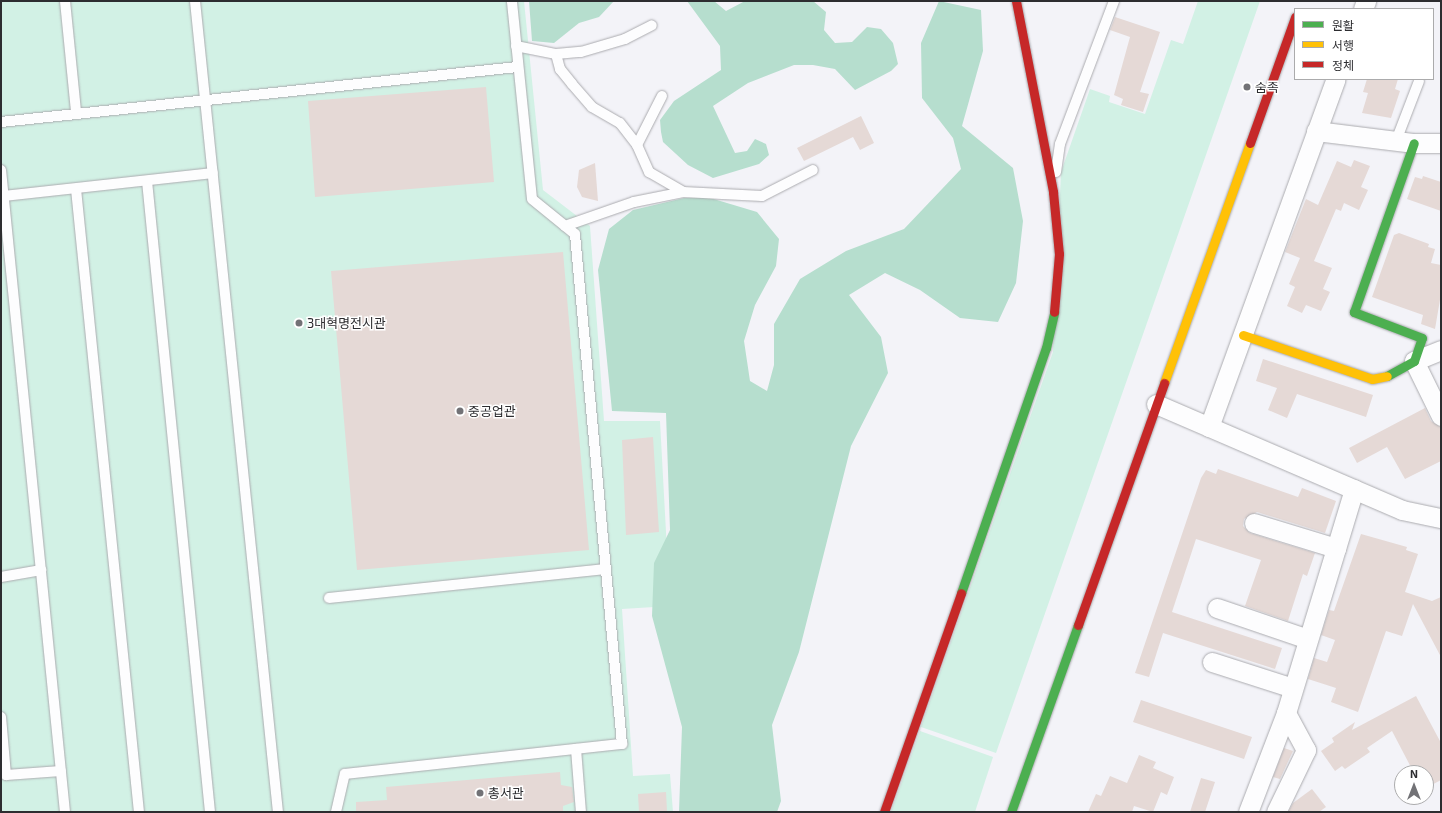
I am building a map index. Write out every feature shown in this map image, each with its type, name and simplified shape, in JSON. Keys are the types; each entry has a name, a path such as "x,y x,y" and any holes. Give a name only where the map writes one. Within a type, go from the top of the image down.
{"street":[{"path":"884,812 1046,348 1058,286 1053,192 1016,1"},
{"path":"1011,812 1294,20"},
{"path":"1209,428 1336,80"},
{"path":"1316,131 1405,142 1441,143"},
{"path":"1405,142 1354,312 1422,338 1414,361 1441,416"},
{"path":"1243,335 1372,379 1387,376 1414,361 1441,350"},
{"path":"1156,404 1402,510 1441,518"},
{"path":"1248,812 1286,713 1354,489"},
{"path":"1254,523 1336,548"},
{"path":"1217,608 1308,639"},
{"path":"1212,662 1293,688"},
{"path":"1276,812 1306,750 1286,713"}],"lane":[{"path":"65,1 76,112"},
{"path":"195,1 278,812"},
{"path":"336,812 345,774 622,744 575,234 532,199 517,67 512,1"},
{"path":"1053,192 1060,144 1114,1"},
{"path":"516,46 556,54 625,39 652,25"},
{"path":"556,54 560,69 592,106 620,123 637,145 649,172 683,192"},
{"path":"1,122 76,112 206,101 517,67"},
{"path":"1405,142 1419,81"},
{"path":"637,145 662,96"},
{"path":"1,170 66,812"},
{"path":"565,226 634,202 683,192 762,196 813,170"},
{"path":"4,196 213,173"},
{"path":"147,181 210,812"},
{"path":"76,189 139,812"},
{"path":"329,598 605,569"},
{"path":"1,577 41,570"},
{"path":"1,717 3,772 61,771"},
{"path":"576,749 581,812"}],"green space":[{"name":"3대혁명전시관","path":"1,1 524,1 543,190 590,226 604,421 660,421 670,606 622,609 633,776 670,774 673,812 1,812"},
{"path":"529,1 614,1 599,17 579,23 554,43 532,41"},
{"path":"687,1 714,1 726,11 745,1 813,1 826,12 824,30 835,43 852,42 867,27 881,29 893,43 898,64 891,71 855,90 835,69 813,65 794,65 748,83 713,106 735,153 747,151 755,139 766,144 769,155 759,164 713,178 688,165 663,142 661,132 660,120 674,101 721,70 720,46"},
{"path":"939,1 981,10 983,51 962,126 1013,168 1023,221 1016,283 998,322 960,318 920,290 885,273 849,295 881,337 888,373 851,446 799,652 772,725 781,801 777,812 679,812 682,727 652,616 654,563 670,530 666,413 612,411 598,270 609,229 633,210 684,198 707,197 757,212 779,239 776,266 755,305 744,341 750,381 767,391 774,365 774,324 800,279 846,251 904,229 961,169 953,138 922,98 921,43"},
{"path":"1198,1 1260,1 996,753 921,727 1053,352 1061,172 1090,89 1110,96 1109,102 1145,114 1171,40 1183,44"},
{"path":"920,731 993,757 975,812 891,812"}],"building":[{"path":"1115,17 1160,32 1140,92 1149,94 1143,112 1121,105 1123,99 1114,95 1130,37 1110,30"},
{"path":"1367,80 1398,80 1395,89 1400,91 1391,118 1362,113 1368,93 1363,92"},
{"path":"486,87 494,182 315,197 308,101"},
{"path":"861,116 874,143 860,150 853,137 804,161 797,148"},
{"path":"1354,160 1370,166 1361,187 1368,190 1359,210 1344,203 1341,211 1336,209 1314,261 1332,268 1323,289 1330,292 1321,311 1306,305 1302,313 1287,306 1295,287 1289,284 1300,258 1285,252 1306,199 1318,205 1337,161 1351,167"},
{"path":"595,163 598,201 582,197 577,187 579,170"},
{"path":"1423,176 1441,182 1441,211 1407,199 1415,177 1422,179"},
{"path":"1399,233 1429,244 1428,247 1435,249 1431,263 1441,265 1441,294 1435,329 1421,324 1423,315 1372,297 1394,235"},
{"name":"중공업관","path":"563,252 589,550 357,570 331,271"},
{"path":"1263,359 1373,395 1366,417 1297,394 1287,418 1268,410 1277,388 1256,381"},
{"path":"1425,408 1431,421 1441,427 1441,461 1405,479 1387,447 1357,463 1349,448"},
{"path":"653,437 659,532 626,535 622,440"},
{"path":"1218,469 1298,497 1302,488 1336,501 1325,533 1257,512 1244,519 1243,526 1250,533 1315,553 1307,576 1303,574 1288,621 1245,606 1261,560 1196,539 1172,612 1282,648 1275,669 1163,633 1149,677 1135,673 1201,478 1206,470 1216,474"},
{"path":"1361,534 1407,547 1406,550 1418,554 1405,592 1432,601 1441,597 1441,657 1413,604 1402,636 1386,631 1358,712 1331,702 1336,688 1308,679 1314,658 1327,662 1335,640 1321,635 1329,610 1334,611"},
{"path":"1416,696 1441,743 1441,780 1434,784 1434,765 1410,765 1392,731 1367,748 1370,752 1345,769 1342,766 1335,771 1321,751 1334,742 1332,738 1355,722 1352,730"},
{"path":"1141,700 1252,737 1244,759 1133,722"},
{"path":"1284,748 1293,751 1280,779 1273,777"},
{"path":"1139,755 1156,762 1153,768 1174,777 1167,795 1161,792 1153,812 1134,806 1132,812 1088,812 1096,794 1101,796 1110,776 1127,783"},
{"name":"총서관","path":"560,772 561,785 572,787 574,802 563,806 563,812 356,812 356,802 387,800 386,787"},
{"path":"1201,778 1215,782 1205,812 1190,812"},
{"path":"1312,789 1326,807 1319,812 1288,812 1293,803"},
{"path":"666,792 667,811 639,812 638,794"}],"traffic: fast":[{"path":"1387,376 1414,361 1422,338 1354,312 1414,143"},
{"path":"961,593 1046,348 1054,312"},
{"path":"1011,812 1078,625"}],"traffic: slow":[{"path":"1164,383 1250,143"},
{"path":"1243,335 1372,379 1387,376"}],"traffic: jam":[{"path":"1016,1 1053,192 1059,254 1054,312"},
{"path":"1250,143 1294,20"},
{"path":"1078,625 1164,383"},
{"path":"884,812 961,593"}],"place":[{"name":"숨족","path":"1247,87"},
{"name":"3대혁명전시관","path":"299,323"},
{"name":"중공업관","path":"460,411"},
{"name":"총서관","path":"480,793"}]}
